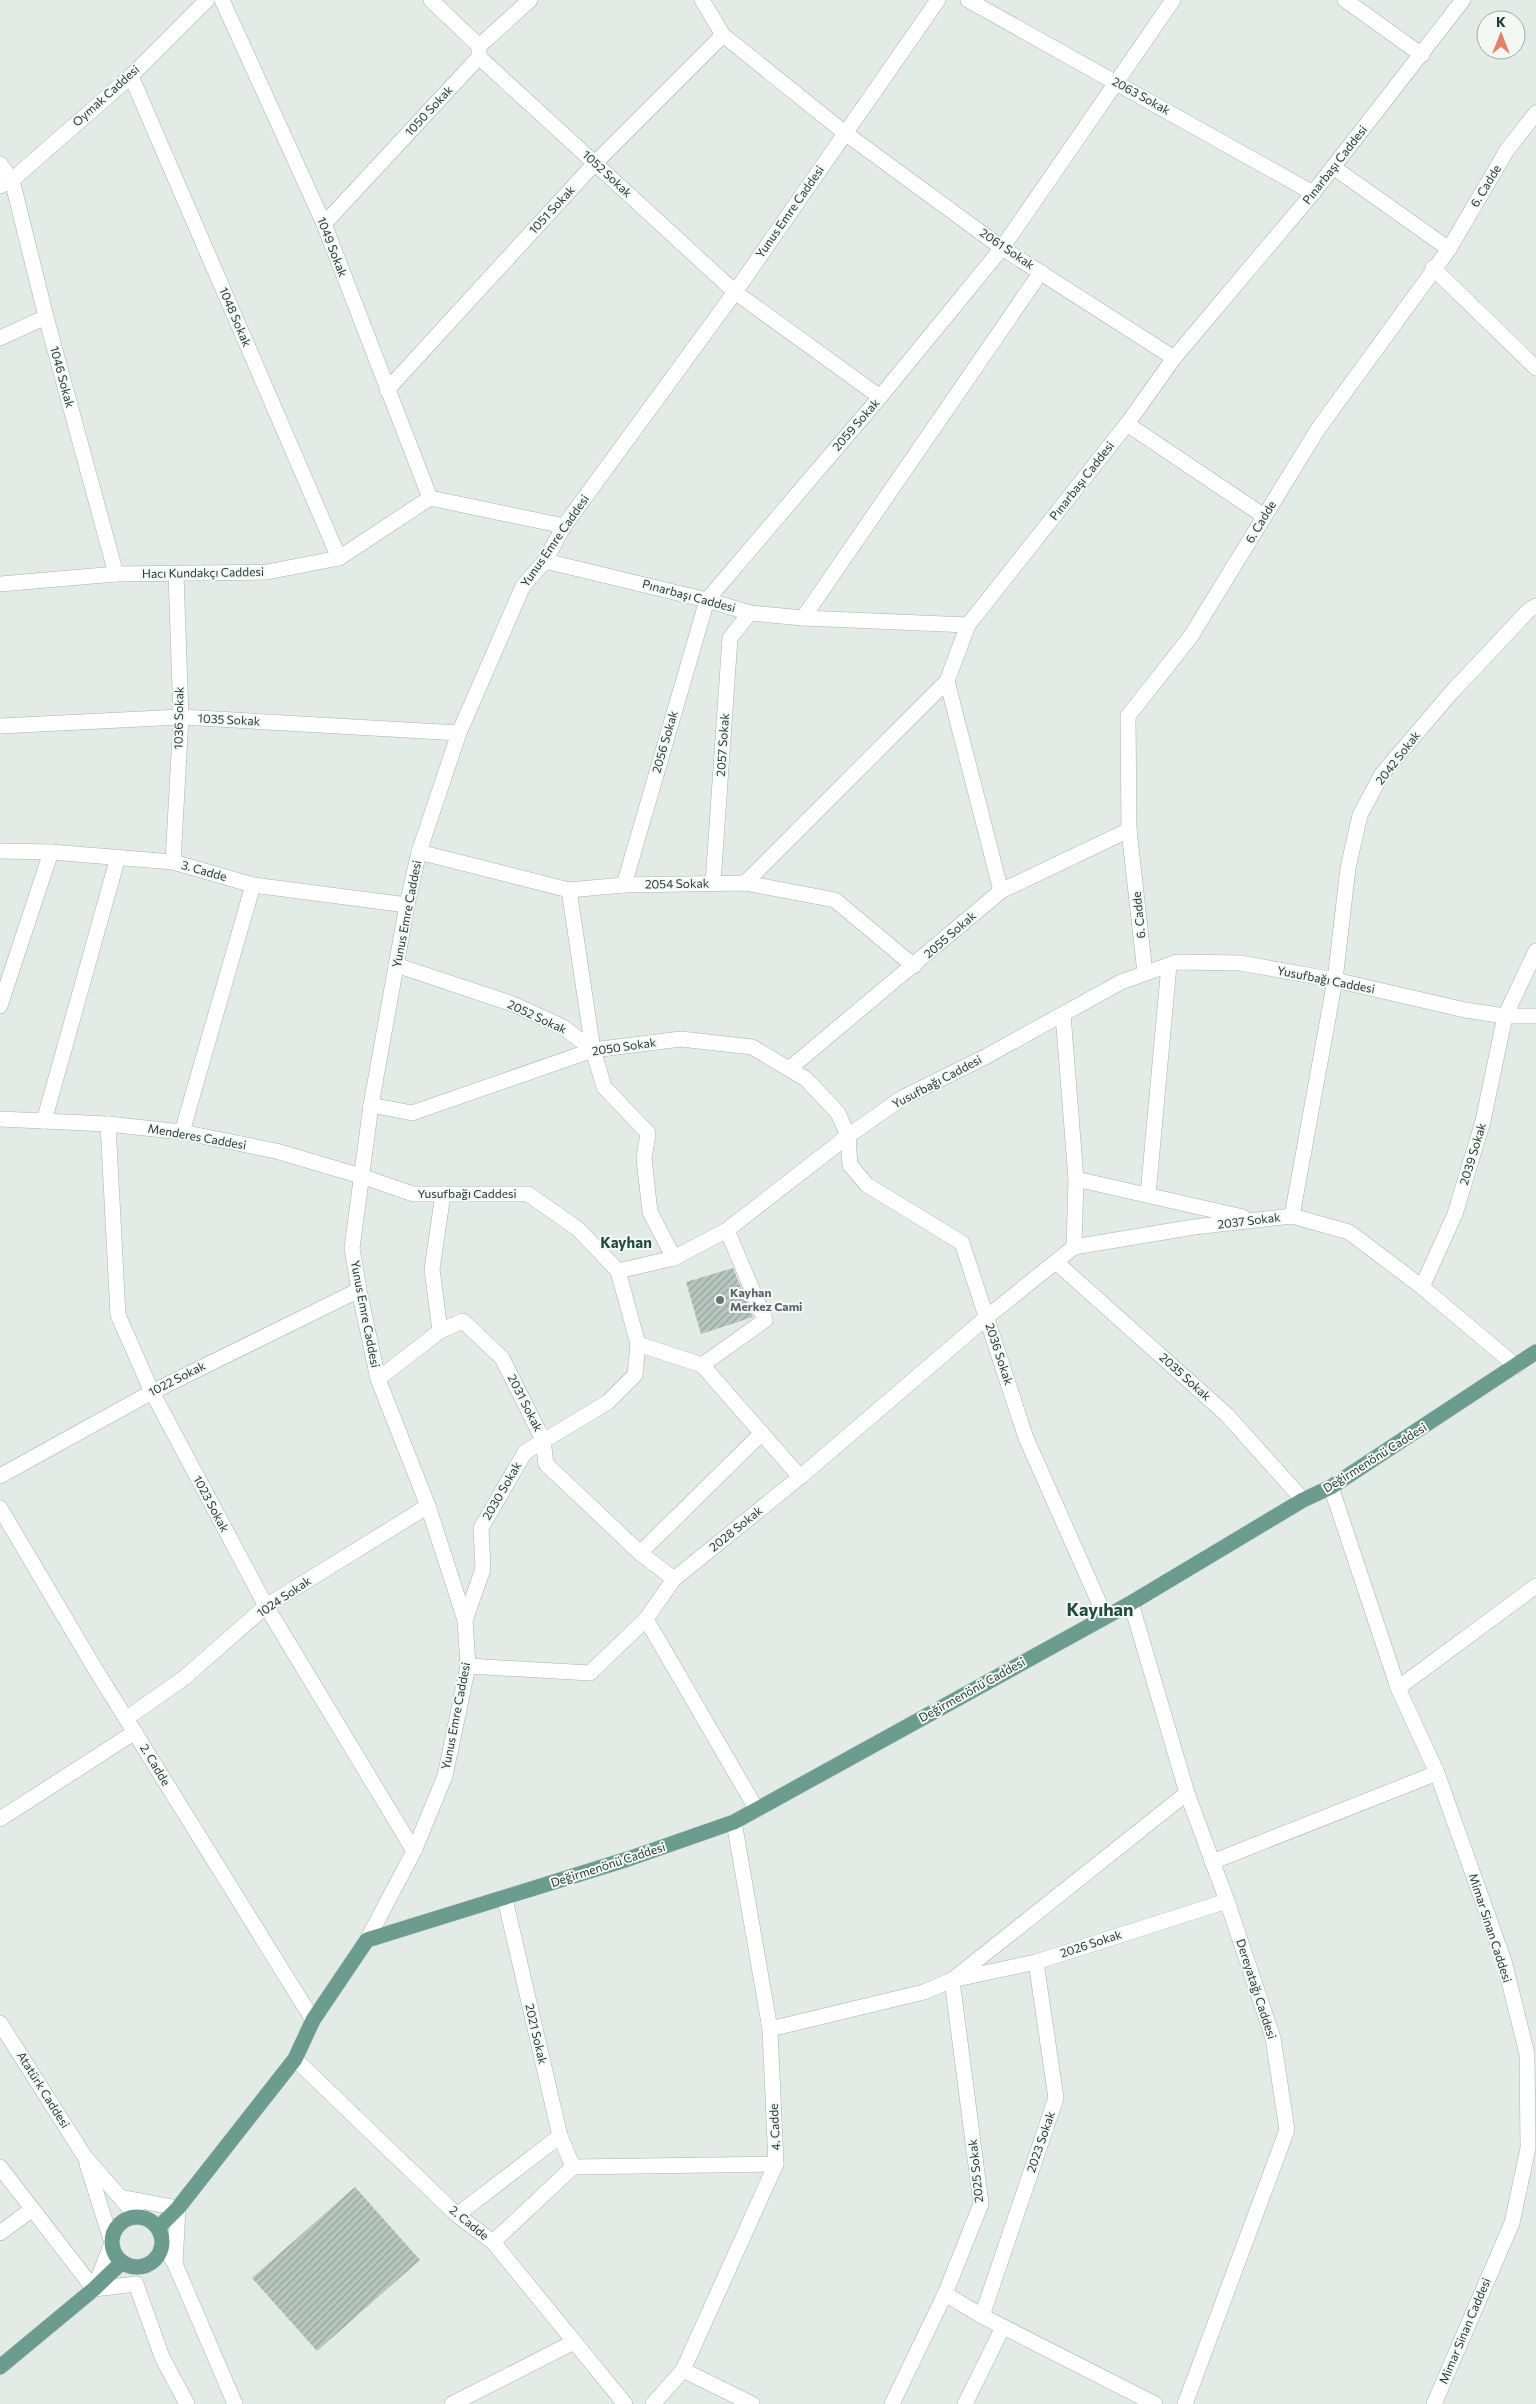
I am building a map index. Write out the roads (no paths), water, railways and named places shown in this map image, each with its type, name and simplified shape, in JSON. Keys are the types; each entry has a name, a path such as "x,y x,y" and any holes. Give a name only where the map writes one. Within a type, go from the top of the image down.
{"main road":[{"name":"Değirmenönü Caddesi","path":"366,1940 628,1859 734,1822 1130,1603 1303,1500 1331,1487 1536,1352"},
{"path":"158,2228 178,2208 295,2059 313,2020 366,1940"},
{"path":"136,2217 144,2218 158,2228 162,2244 156,2258 150,2263 135,2266 122,2262 114,2250 113,2236 121,2223 136,2217"},
{"path":"0,2367 94,2289 122,2262"}],"street":[{"name":"Oymak Caddesi","path":"6,183 131,76 207,0"},
{"name":"1049 Sokak","path":"222,0 324,224 430,498"},
{"name":"1052 Sokak","path":"431,0 479,51 595,163 735,292 880,397"},
{"name":"1050 Sokak","path":"324,224 479,51 530,0"},
{"path":"702,0 723,35"},
{"name":"Yunus Emre Caddesi","path":"366,1940 414,1851 445,1776 468,1666 466,1620 428,1506 378,1379 352,1248 371,1105 407,905 419,852 458,733 523,586 545,561 564,526 735,292 938,0"},
{"name":"2063 Sokak","path":"968,0 1313,193"},
{"name":"2059 Sokak","path":"707,600 880,397 1002,248 1173,0"},
{"path":"1345,0 1422,55"},
{"name":"Pınarbaşı Caddesi","path":"545,561 707,600 750,613 803,618 968,625 1127,424 1174,358 1313,193 1463,0"},
{"name":"2061 Sokak","path":"723,35 845,133 1002,248 1174,358"},
{"name":"1051 Sokak","path":"387,390 595,163 723,35"},
{"name":"1048 Sokak","path":"131,76 339,558"},
{"name":"6. Cadde","path":"1146,973 1129,830 1128,716 1192,636 1318,430 1433,268 1449,249 1507,150 1536,113"},
{"path":"0,164 6,183"},
{"path":"1333,167 1449,249"},
{"name":"1046 Sokak","path":"6,183 46,317 116,574"},
{"path":"1433,268 1536,368"},
{"path":"803,618 1041,272"},
{"path":"0,338 46,317"},
{"path":"1127,424 1264,516"},
{"path":"430,498 564,526"},
{"name":"Hacı Kundakçı Caddesi","path":"0,584 116,574 266,572 339,558 430,498"},
{"name":"1036 Sokak","path":"173,862 181,717 176,574"},
{"name":"2056 Sokak","path":"624,885 707,600"},
{"name":"2042 Sokak","path":"1292,1216 1335,980 1348,868 1360,815 1382,774 1450,694 1536,606"},
{"name":"2057 Sokak","path":"713,884 730,638 750,613"},
{"path":"745,883 947,681 968,625"},
{"path":"947,681 1001,891"},
{"name":"1035 Sokak","path":"0,726 181,717 458,733"},
{"name":"2055 Sokak","path":"789,1069 1001,891 1129,830"},
{"name":"3. Cadde","path":"0,851 118,856 173,862 253,885 407,905"},
{"path":"0,1006 51,852"},
{"name":"2054 Sokak","path":"419,852 569,890 624,885 745,883 835,900 914,966"},
{"path":"44,1121 118,856"},
{"path":"182,1132 253,885"},
{"path":"569,890 593,1050 604,1086 648,1133 644,1159 650,1212 674,1258"},
{"name":"2039 Sokak","path":"1422,1287 1455,1214 1483,1120 1505,1016 1536,951"},
{"name":"Yusufbağı Caddesi","path":"361,1176 413,1194 528,1194 578,1229 618,1271 674,1258 727,1230 848,1136 902,1098 1121,982 1177,962 1240,963 1335,980 1465,1010 1505,1016 1536,1016"},
{"name":"2052 Sokak","path":"396,965 512,1004 563,1027 593,1050"},
{"path":"1148,1195 1169,965"},
{"path":"987,1316 1057,1263 1074,1247 1076,1179 1063,1014"},
{"name":"2050 Sokak","path":"371,1105 412,1113 593,1050 681,1039 752,1047 806,1080 838,1113 848,1136"},
{"name":"Menderes Caddesi","path":"0,1119 108,1124 182,1132 276,1151 361,1176"},
{"name":"1023 Sokak","path":"108,1124 118,1315 152,1392 266,1606 414,1851"},
{"name":"2036 Sokak","path":"848,1136 850,1165 867,1184 962,1243 1026,1438 1105,1616"},
{"path":"1076,1179 1252,1220"},
{"path":"440,1331 432,1269 443,1194"},
{"name":"2037 Sokak","path":"1074,1247 1252,1220 1292,1216 1349,1232 1422,1287 1516,1366"},
{"path":"702,1365 765,1320 727,1230"},
{"name":"2035 Sokak","path":"1057,1263 1227,1415 1303,1500"},
{"name":"2030 Sokak","path":"466,1620 483,1570 481,1528 525,1452 608,1402 635,1375 638,1344 618,1271"},
{"name":"1022 Sokak","path":"0,1476 152,1392 359,1290"},
{"name":"2028 Sokak","path":"468,1666 590,1673 646,1619 674,1579 800,1476 987,1316"},
{"name":"2031 Sokak","path":"378,1379 440,1331 463,1321 502,1358 543,1440 546,1464 640,1553 674,1579"},
{"path":"638,1344 702,1365 800,1476"},
{"path":"640,1553 762,1433"},
{"name":"Mimar Sinan Caddesi","path":"1331,1487 1398,1688 1437,1773 1504,1961 1526,2054 1528,2148 1512,2223 1434,2404"},
{"name":"1024 Sokak","path":"127,1718 184,1678 266,1606 428,1506"},
{"name":"2. Cadde","path":"0,1508 94,1667 313,2020"},
{"path":"1398,1688 1536,1586"},
{"name":"Dereyatağı Caddesi","path":"1130,1603 1187,1793 1227,1900 1273,2038 1287,2130 1185,2404"},
{"path":"646,1619 757,1810"},
{"path":"0,1819 135,1732"},
{"path":"1212,1862 1437,1773"},
{"path":"770,2029 924,1992 952,1980 1187,1793"},
{"name":"4. Cadde","path":"653,2404 683,2370 776,2164 770,2029 734,1822"},
{"name":"2021 Sokak","path":"504,1898 560,2136 573,2167"},
{"name":"2026 Sokak","path":"952,1980 1036,1962 1227,1900"},
{"name":"2023 Sokak","path":"982,2316 1056,2098 1036,1962"},
{"name":"2025 Sokak","path":"892,2404 945,2294 981,2204 952,1980"},
{"name":"Atatürk Caddesi","path":"0,2022 85,2158"},
{"name":"2. Cadde","path":"295,2059 457,2215 493,2242 624,2404"},
{"path":"457,2215 560,2136"},
{"path":"85,2158 133,2212 144,2218"},
{"path":"85,2158 112,2243 94,2289"},
{"path":"493,2242 573,2167 776,2164"},
{"path":"0,2167 31,2210 94,2289"},
{"path":"120,2197 178,2208 175,2264"},
{"path":"0,2233 31,2210"},
{"path":"162,2244 175,2264 235,2404"},
{"path":"122,2262 136,2284 162,2356 187,2404"},
{"path":"94,2289 136,2284"},
{"path":"945,2294 982,2316 1155,2404"},
{"path":"965,2404 1003,2327"},
{"path":"452,2404 574,2342"},
{"path":"683,2370 752,2404"}],"place":[{"name":"Kayhan Merkez Cami","path":"720,1300"}],"district":[{"name":"Kayhan","path":"626,1243"},
{"name":"Kayıhan","path":"1100,1610"}]}
